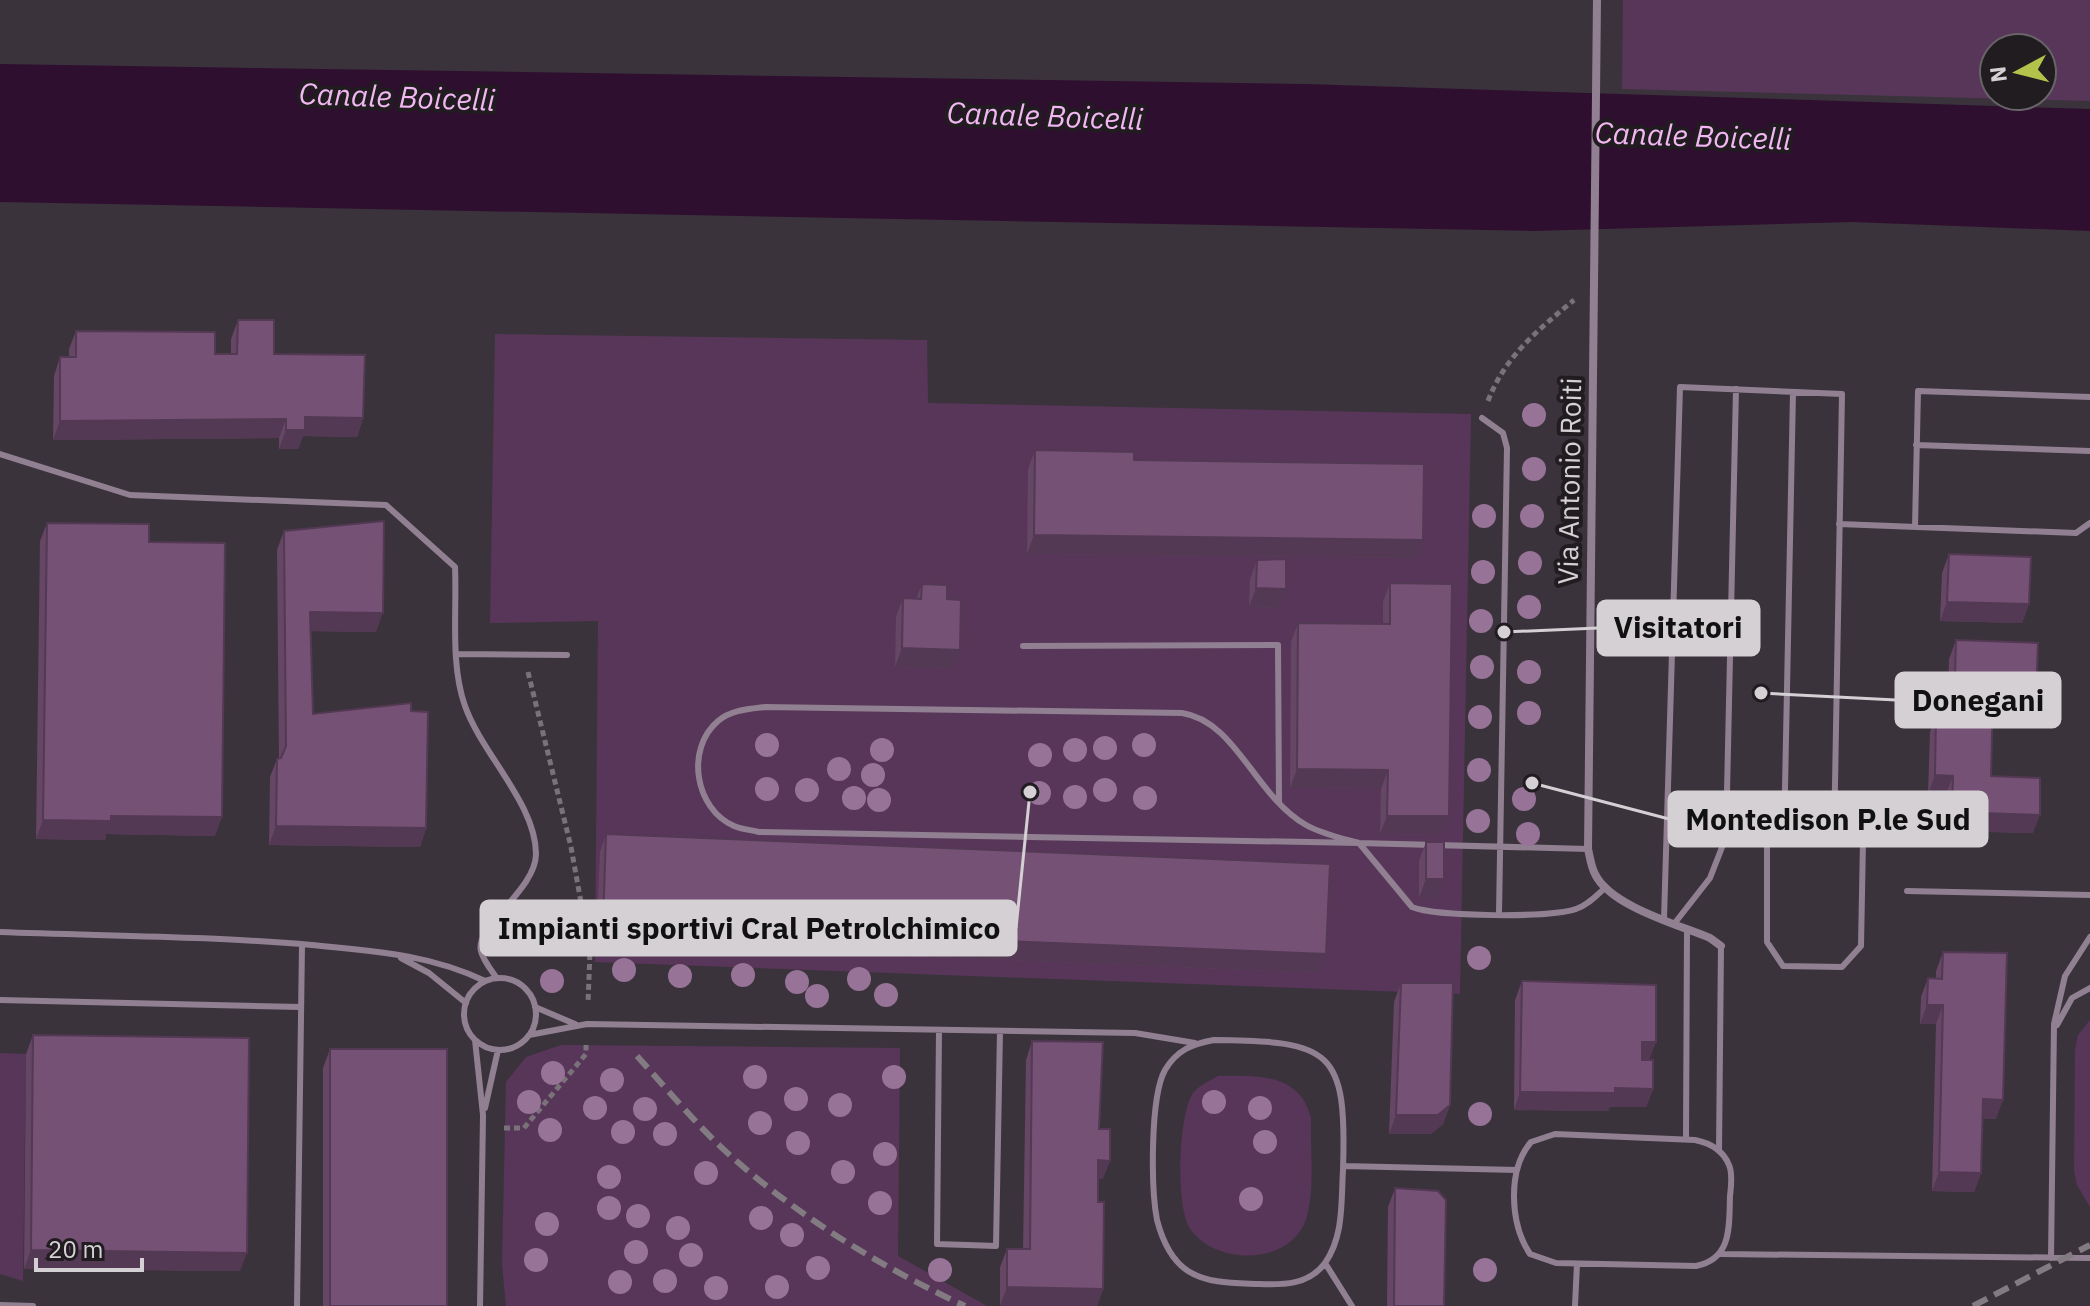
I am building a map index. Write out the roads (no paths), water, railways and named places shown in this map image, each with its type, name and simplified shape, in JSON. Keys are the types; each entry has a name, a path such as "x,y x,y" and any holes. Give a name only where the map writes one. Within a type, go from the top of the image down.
{"street":[{"name":"Via Antonio Roiti","path":"1588,849 1597,0"},
{"path":"1588,849 1595,876 1606,887 1635,907 1721,946"}],"lane":[{"path":"1664,919 1680,387 1842,394 1834,840"},
{"path":"1674,924 1710,878 1726,837 1736,389"},
{"path":"1915,527 1918,391 2090,397"},
{"path":"1784,838 1793,392"},
{"path":"1482,418 1503,433 1507,448 1499,913"},
{"path":"1916,445 2090,451"},
{"path":"0,454 130,495 386,505 455,567 458,654 464,703 474,729 527,816 535,843 533,873 482,937 481,953 496,977"},
{"path":"1839,524 2076,533 2090,523"},
{"path":"1023,646 1278,645 1279,803"},
{"path":"458,654 567,655"},
{"path":"1588,849 1359,843 759,832 733,826 714,810 700,790 698,767 703,741 717,722 736,711 765,707 1182,713 1202,716 1224,733 1250,773 1305,825 1359,843 1412,907 1450,913 1554,914 1589,903 1606,887"},
{"path":"1726,837 1784,838 1863,841 1861,946 1842,967 1783,966 1767,942 1767,838"},
{"path":"1907,891 2090,895"},
{"path":"1686,1139 1687,929"},
{"path":"0,932 302,945 449,963 485,981"},
{"path":"2051,1258 2054,1033 2065,976 2090,937"},
{"path":"297,1306 302,945"},
{"path":"1719,1151 1721,946"},
{"path":"394,955 429,973 466,1003"},
{"path":"475,1040 498,1050 521,1043 535,1023 535,1007 527,990 518,983 496,977 475,987 466,1003 464,1019 475,1040 483,1115 480,1306"},
{"path":"2054,1033 2067,1004 2090,988"},
{"path":"0,1000 301,1007"},
{"path":"535,1007 575,1024"},
{"path":"529,1035 575,1024 1135,1033 1195,1043 1276,1040 1315,1054 1334,1071 1341,1087 1341,1222 1325,1263 1311,1277 1295,1283 1225,1282 1188,1271 1165,1243 1155,1202 1159,1083 1174,1058 1195,1043"},
{"path":"939,1030 937,1244 996,1246 1000,1031"},
{"path":"483,1115 498,1050"},
{"path":"1541,1136 1686,1139 1705,1142 1719,1151 1730,1166 1729,1231 1721,1254 1712,1263 1696,1266 1577,1264 1540,1260 1530,1254 1523,1243 1516,1214 1517,1170 1523,1151 1541,1136"},
{"path":"1343,1166 1517,1170"},
{"path":"1721,1254 2090,1258"},
{"path":"1325,1263 1352,1306"},
{"path":"1575,1306 1577,1264"},
{"path":"0,1305 33,1306"}],"water":[{"name":"Canale Boicelli","path":"0,64 1306,84 1978,105 1978,112 2090,109 2090,231 1852,222 1534,231 0,202"}],"railway":[{"path":"637,1056 720,1146 787,1202 874,1259 965,1306"},
{"path":"1973,1306 2090,1245"}],"place":[{"name":"Visitatori","path":"1504,632"},
{"name":"Donegani","path":"1761,693"},
{"name":"Montedison P.le Sud","path":"1532,783"},
{"name":"Impianti sportivi Cral Petrolchimico","path":"1030,792"}]}
